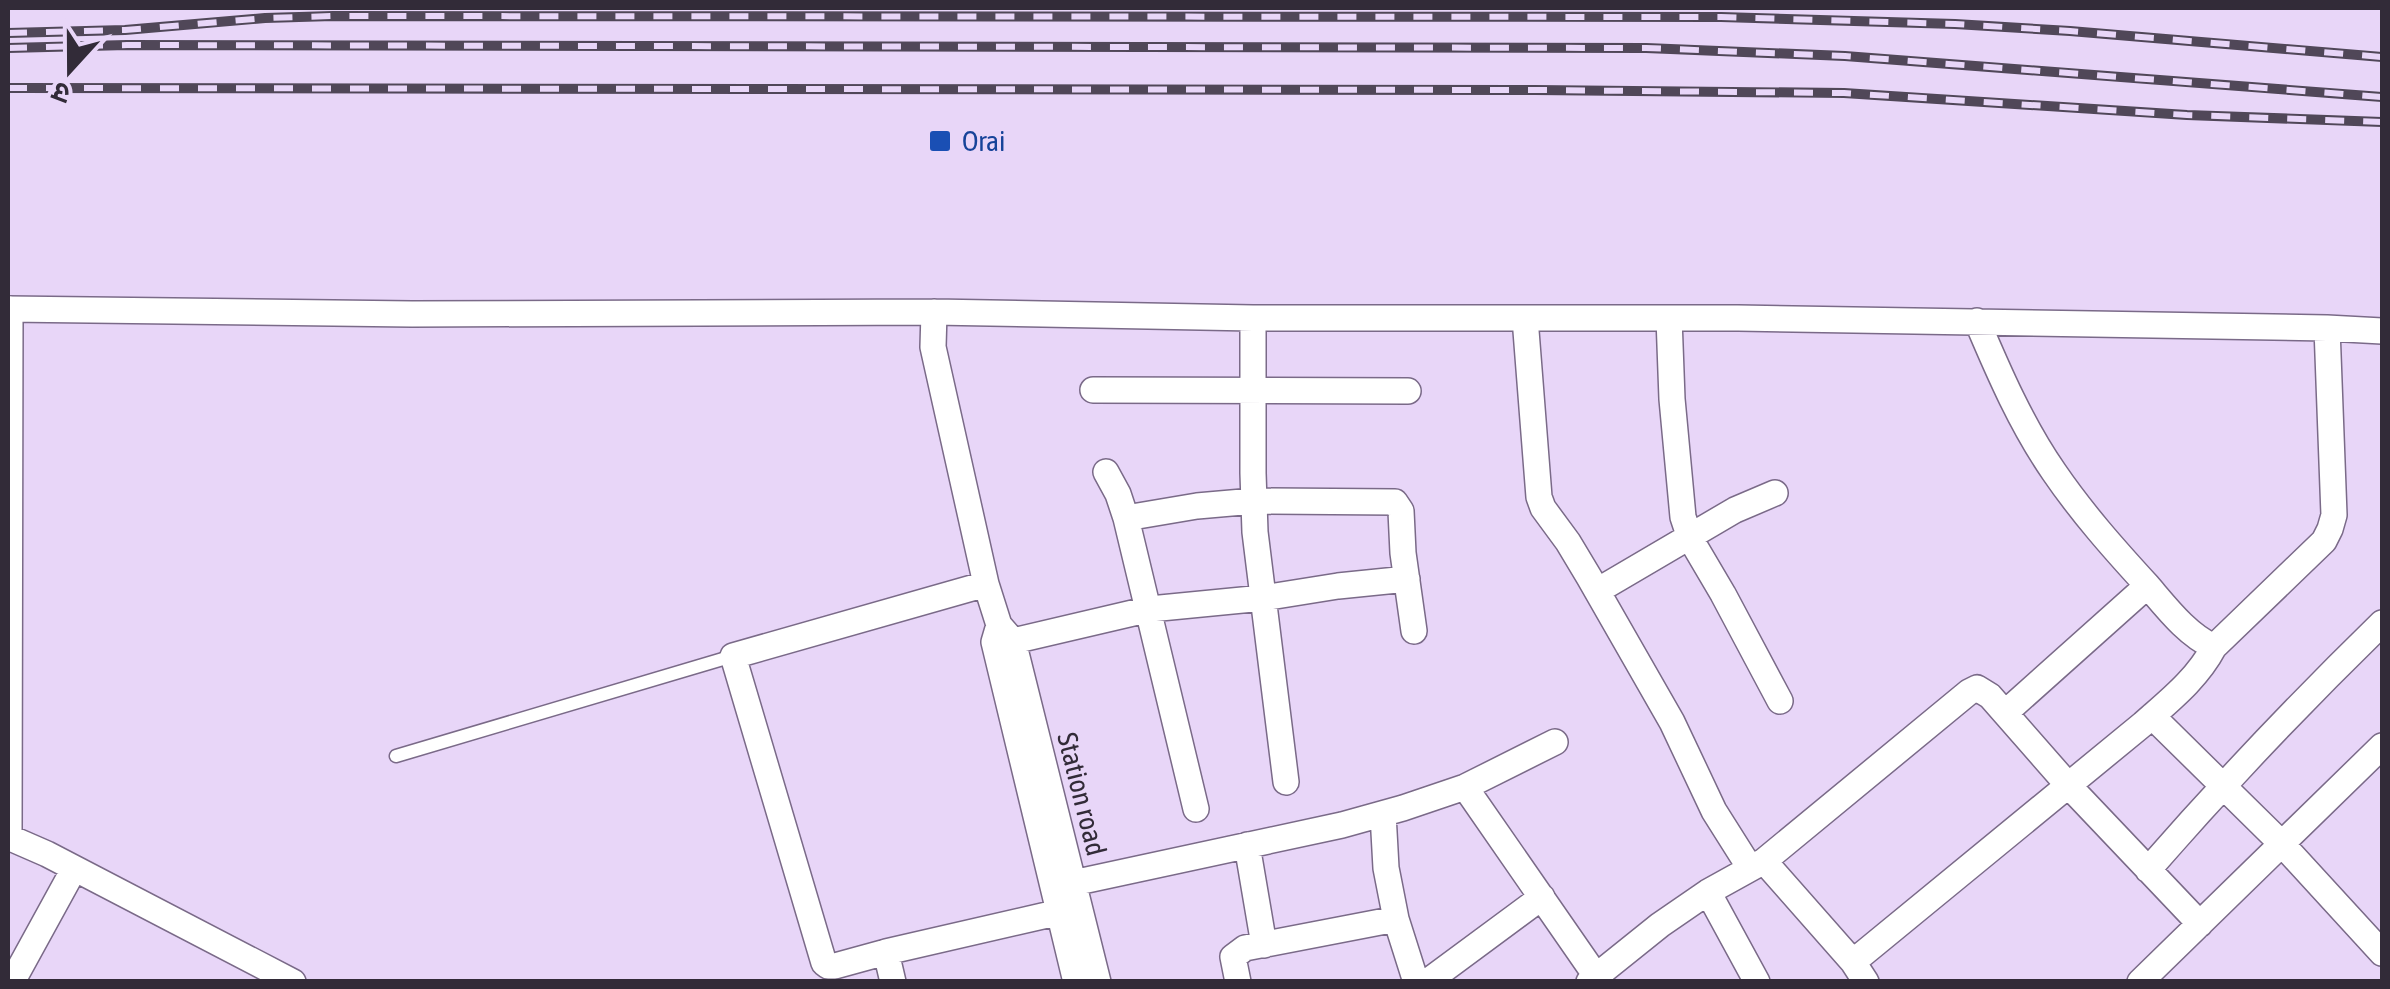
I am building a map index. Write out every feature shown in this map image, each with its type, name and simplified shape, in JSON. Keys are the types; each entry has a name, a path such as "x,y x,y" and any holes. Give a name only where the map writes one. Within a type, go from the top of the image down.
{"street":[{"path":"293,982 8,837 9,309 1669,318 2382,331"},
{"name":"Station road","path":"934,312 933,347 986,584 1006,633 1073,883 1087,978"},
{"path":"1253,318 1254,501 1262,598 1286,782"},
{"path":"1525,318 1543,508 1568,542 1672,722 1714,810 1757,865 1860,972 2068,785 2188,684 2214,647 2324,541 2334,514 2328,328"},
{"path":"1669,318 1683,517 1690,538 1780,701"},
{"path":"1977,322 2006,386 2052,469 2092,525 2176,618 2214,647"},
{"path":"1093,390 1408,391"},
{"path":"1106,472 1126,518 1196,808"},
{"path":"1597,592 1736,510 1775,493"},
{"path":"1126,518 1254,501 1395,502 1401,511 1414,631"},
{"path":"1006,633 1150,609 1407,579"},
{"path":"986,584 733,656 824,963 835,966 1060,912"},
{"path":"2005,713 2148,586"},
{"path":"2148,870 2223,784 2382,623"},
{"name":"Station road","path":"1006,633 994,642 1060,912 1087,978"},
{"path":"1464,787 1599,978 1660,925 1757,865 1977,688 2005,713 2200,924"},
{"path":"2152,716 2282,844 2382,953"},
{"path":"1073,883 1342,826 1464,787 1555,742"},
{"path":"2140,982 2382,746"},
{"path":"1383,814 1386,868 1396,919 1416,982"},
{"path":"1247,845 1264,945"},
{"path":"12,977 74,869"},
{"path":"1708,892 1758,982"},
{"path":"1428,982 1542,897"},
{"path":"1238,982 1233,957 1245,948 1396,919"},
{"path":"886,952 894,982"}],"lane":[{"path":"396,756 733,656"}],"railway":[{"path":"8,33 125,30 333,16 1721,17 1955,24 2382,57"},
{"path":"8,48 1646,48 1845,56 2382,97"},
{"path":"8,88 1844,93 2187,115 2382,122"}],"place":[{"name":"Orai","path":"940,141"}]}
